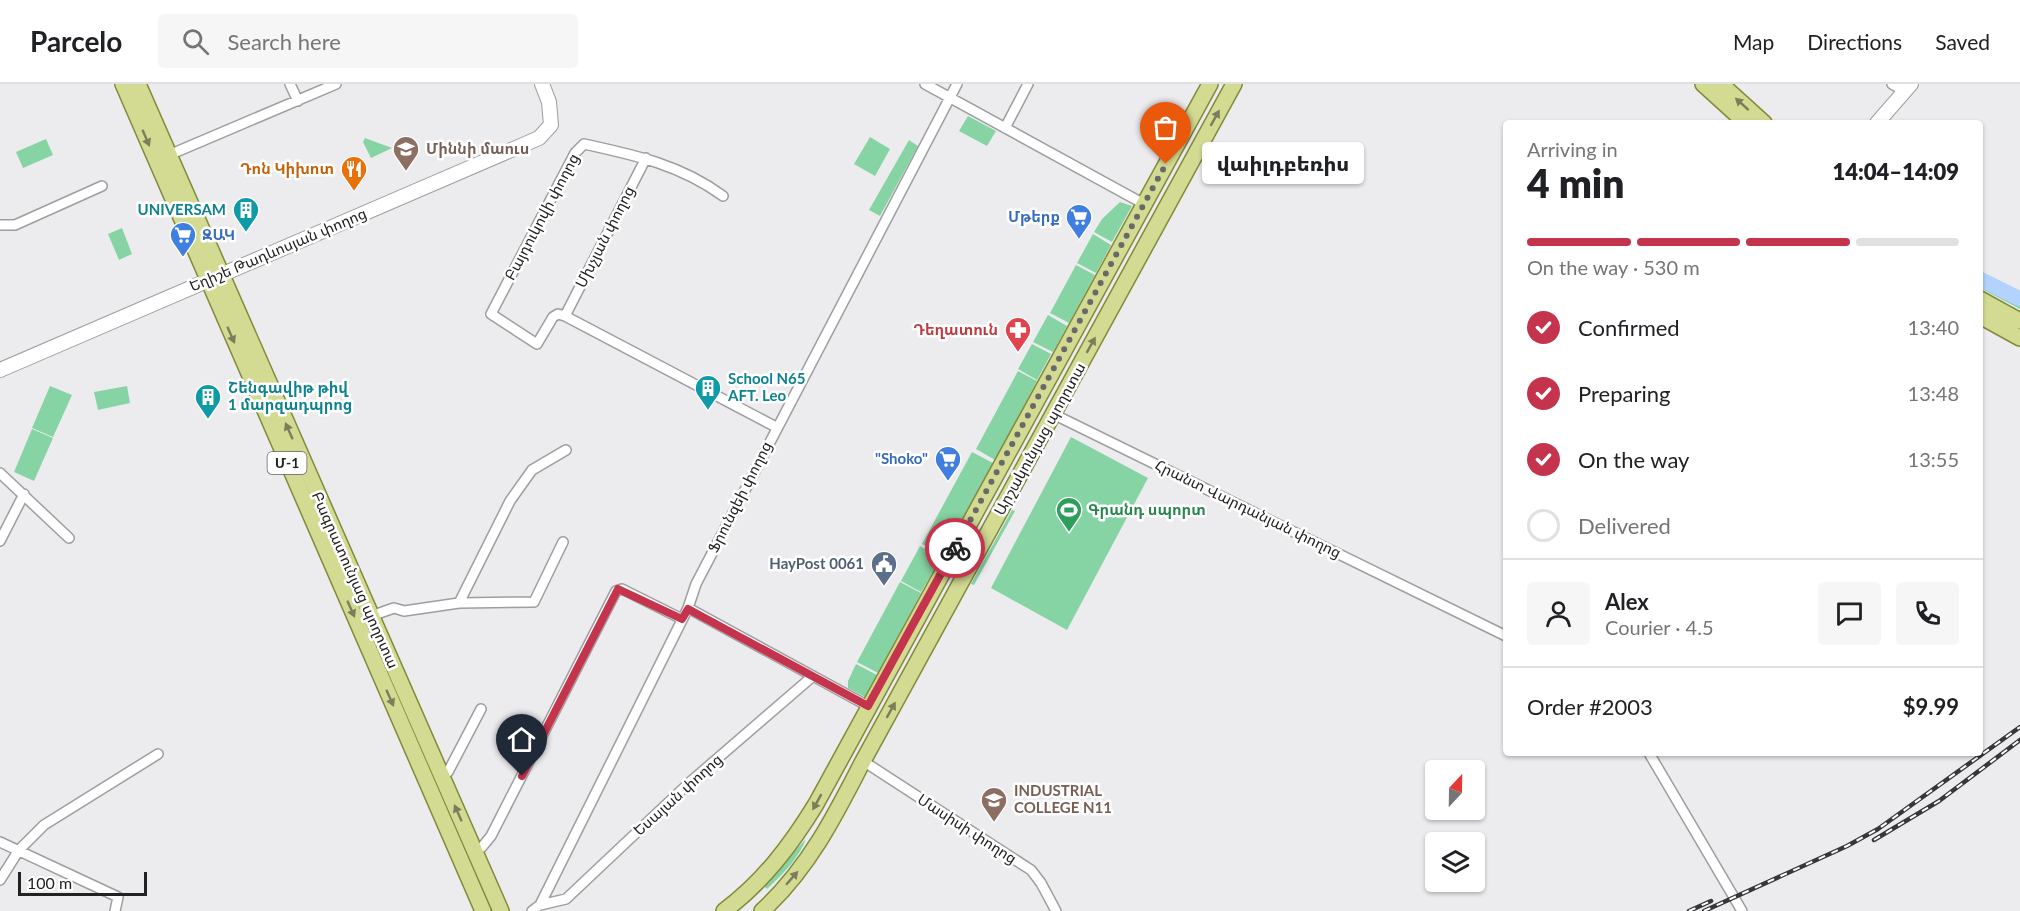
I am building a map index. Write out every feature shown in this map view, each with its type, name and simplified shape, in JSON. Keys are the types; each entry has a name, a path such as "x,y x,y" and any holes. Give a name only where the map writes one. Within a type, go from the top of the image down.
{"main road":[{"name":"Բագրատունյաց պողոտա","path":"123,84 371,616 501,911"},
{"name":"Բագրատունյաց պողոտա","path":"138,84 169,155 214,278 483,911"},
{"name":"Արշակունյաց պողոտա","path":"724,911 752,889 801,828 1210,84"},
{"name":"Արշակունյաց պողոտա","path":"764,909 811,856 832,823 863,761 1234,84"},
{"path":"1703,84 1743,120"},
{"path":"1721,84 1761,120"},
{"path":"1990,317 2020,321"},
{"path":"1990,317 2020,338"},
{"path":"1034,404 1053,414"},
{"path":"844,750 863,761"},
{"path":"752,889 766,896 764,909"}],"street":[{"path":"290,84 298,101"},
{"path":"169,155 336,84"},
{"name":"Եղիշե Թադևոսյան փողոց","path":"0,370 538,139 551,124 549,102 542,84"},
{"path":"925,84 1144,204"},
{"name":"Ֆրունզեի փողոց","path":"532,911 540,905 688,609 696,584 957,84"},
{"path":"1005,128 1028,84"},
{"path":"1880,120 1908,88 1892,84"},
{"name":"Բայդուկովի փողոց","path":"564,316 558,314 553,316 537,344 493,317 492,312 575,153 585,144 646,158 686,172 723,196"},
{"name":"Մխչյան փողոց","path":"564,316 646,158"},
{"path":"0,225 15,225 102,186"},
{"path":"564,316 776,427"},
{"name":"Հրանտ Վարդանյան փողոց","path":"1053,414 1503,635"},
{"path":"459,603 510,501 532,470 566,450"},
{"path":"0,473 69,538"},
{"path":"0,541 24,494"},
{"path":"371,616 394,608 404,612 459,603 534,602 563,542"},
{"path":"475,851 482,847 491,836 616,591 622,589 682,619"},
{"path":"688,609 868,706"},
{"name":"Եսայան փողոց","path":"540,905 566,899 689,783 813,676"},
{"path":"441,775 448,772 481,709"},
{"path":"0,880 19,850 44,825 158,754"},
{"path":"1651,756 1742,911"},
{"name":"Մասիսի փողոց","path":"863,761 1030,870 1041,883 1056,911"},
{"path":"0,842 118,897 115,911"}],"green space":[{"path":"968,116 996,131 987,146 959,131"},
{"path":"870,137 890,149 875,176 854,164"},
{"path":"365,138 392,148 371,158 363,142"},
{"path":"46,139 53,155 23,168 16,152"},
{"path":"909,140 918,146 880,216 869,210"},
{"path":"1120,202 1132,206 1112,242 1094,232 1102,219"},
{"path":"122,228 132,254 119,260 108,234"},
{"path":"1093,234 1111,245 1096,273 1077,263"},
{"path":"1076,265 1095,275 1069,323 1050,313"},
{"path":"1983,272 1999,284 2020,294 2020,309 1983,290"},
{"path":"1048,315 1067,326 1053,352 1033,342"},
{"path":"1032,344 1051,354 1037,380 1018,369"},
{"path":"1018,371 1037,381 995,460 976,449"},
{"path":"50,386 72,395 53,437 32,428"},
{"path":"127,386 130,403 98,410 94,392"},
{"path":"32,429 53,438 34,481 14,472"},
{"name":"Գրանդ սպորտ","path":"1071,437 1148,478 1067,630 991,588"},
{"path":"972,452 993,463 943,555 922,544"},
{"path":"1012,510 1015,511 974,585 971,584"},
{"path":"920,546 941,558 921,592 901,581"},
{"path":"900,582 921,593 878,673 857,662"},
{"path":"856,664 877,675 865,697 848,688 848,681"},
{"path":"806,839 795,859 767,889 763,885"}],"waterway":[{"path":"1983,280 2020,299"}],"railway":[{"path":"1983,754 2020,727"},
{"path":"1874,840 1939,801 2020,740"},
{"path":"1704,911 1847,846 1878,829 1980,756"},
{"path":"1689,911 1711,901"}],"way so far":[{"path":"955,548 1166,164"}],"place":[{"name":"վաիլդբեռիս","path":"1166,164"},
{"name":"Միննի մաուս","path":"406,172"},
{"name":"Դոն Կիխոտ","path":"354,192"},
{"name":"UNIVERSAM","path":"246,233"},
{"name":"Մթերք","path":"1079,240"},
{"name":"ԶԱԿ","path":"183,258"},
{"name":"Դեղատուն","path":"1018,353"},
{"name":"School N65 AFT. Leo","path":"708,411"},
{"name":"Շենգավիթ թիվ 1 մարզադպրոց","path":"208,420"},
{"name":"\"Shoko\"","path":"948,482"},
{"name":"Գրանդ սպորտ","path":"1069,533"},
{"name":"HayPost 0061","path":"884,587"},
{"name":"INDUSTRIAL COLLEGE N11","path":"994,823"}],"route":[{"path":"522,776 618,589 682,619 688,609 868,706 955,548"}]}
